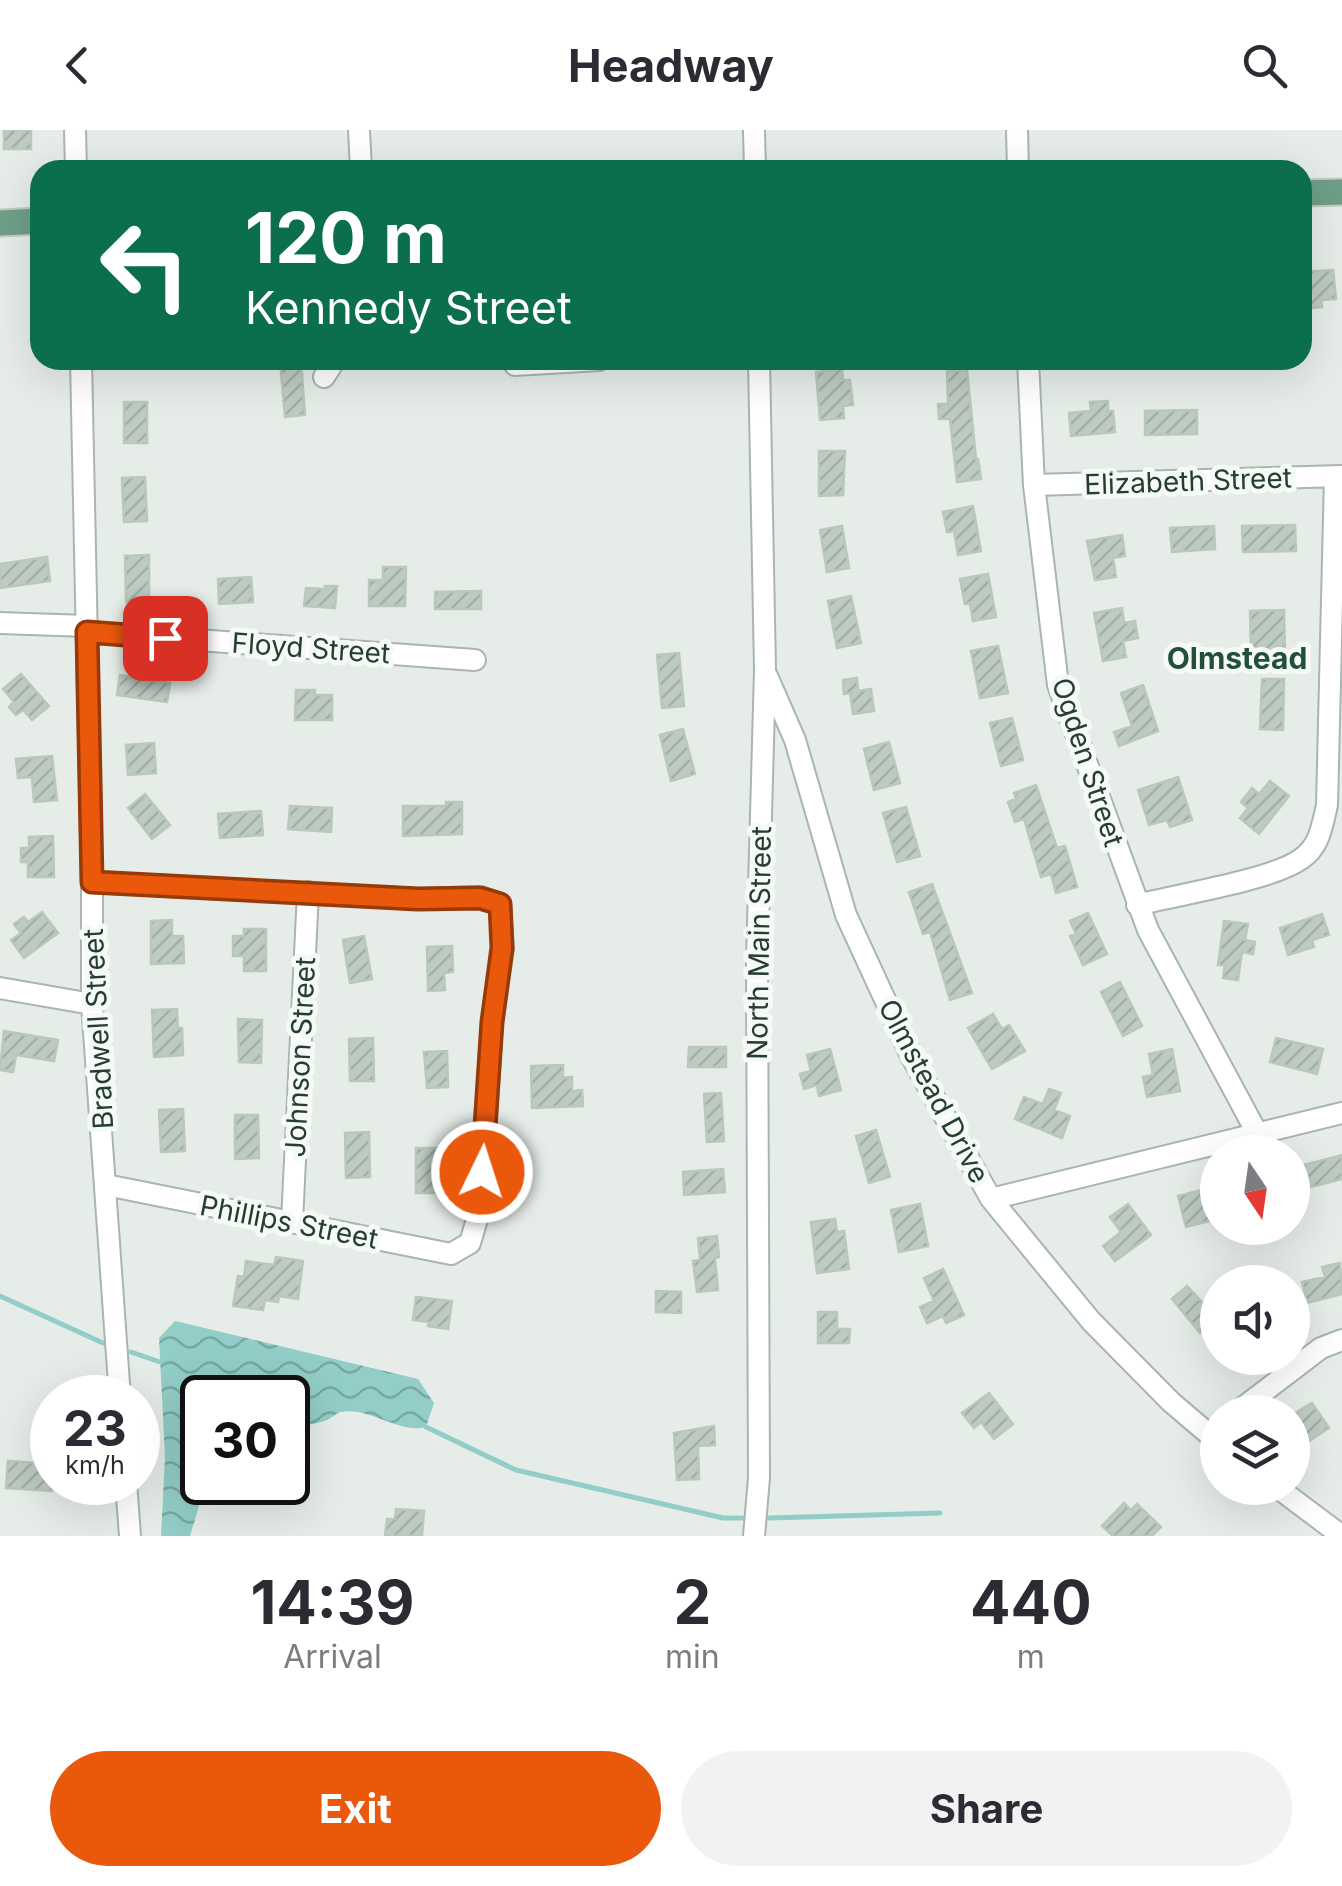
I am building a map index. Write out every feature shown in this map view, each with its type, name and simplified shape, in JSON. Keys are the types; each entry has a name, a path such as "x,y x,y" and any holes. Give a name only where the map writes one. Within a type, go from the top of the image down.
{"main road":[{"path":"1312,193 1342,192"},
{"path":"0,223 30,222"}],"street":[{"path":"75,130 76,160"},
{"path":"359,130 360,160"},
{"path":"754,130 755,160"},
{"path":"1017,130 1018,160"},
{"name":"Bradwell Street","path":"81,370 92,1004 118,1375"},
{"name":"North Main Street","path":"755,1531 759,1478 757,961 764,670 759,370"},
{"name":"Ogden Street","path":"1028,370 1034,485 1058,685 1136,905 1257,1133"},
{"path":"1136,905 1270,873 1302,859 1320,838 1327,805 1339,476"},
{"name":"Elizabeth Street","path":"1034,485 1339,476"},
{"name":"Floyd Street","path":"0,622 475,660"},
{"name":"Olmstead Drive","path":"764,670 795,740 846,915 910,1056 991,1199 1091,1321 1200,1421"},
{"path":"92,882 308,892"},
{"name":"Phillips Street","path":"106,1185 450,1254 470,1243 480,1209 492,1022 502,948 500,904 480,898 418,899 308,892"},
{"name":"Johnson Street","path":"292,1222 308,892"},
{"path":"0,988 92,1004"},
{"path":"991,1199 1342,1113"},
{"path":"1259,1395 1321,1348 1342,1340"},
{"path":"128,1505 130,1536"},
{"path":"1301,1505 1342,1536"}],"water":[{"path":"175,1321 418,1379 434,1403 426,1427 405,1427 351,1411 310,1424 310,1375 180,1375 180,1505 199,1505 190,1536 161,1536 165,1457 159,1338"}],"building":[{"path":"4,130 31,130 31,149 4,149"},
{"path":"1333,270 1336,299 1321,300 1322,307 1312,308 1312,271"},
{"path":"281,370 302,370 305,415 285,417"},
{"path":"842,370 843,380 850,380 853,405 843,406 844,418 820,420 816,372"},
{"path":"967,370 981,479 957,482 950,419 939,419 938,404 948,404 947,371"},
{"path":"1108,401 1115,432 1071,436 1069,413 1091,411 1090,402"},
{"path":"124,402 147,402 147,443 124,443"},
{"path":"1197,410 1197,434 1145,435 1145,411"},
{"path":"819,451 845,451 843,495 819,496"},
{"path":"145,477 147,521 124,522 122,478"},
{"path":"973,506 981,551 958,555 954,531 947,532 943,512"},
{"path":"1295,525 1296,551 1243,552 1242,526"},
{"path":"842,526 849,568 827,572 820,530"},
{"path":"1214,526 1215,549 1172,552 1170,528"},
{"path":"1122,535 1125,556 1113,558 1116,577 1095,580 1087,541"},
{"path":"149,555 149,602 126,602 125,556"},
{"path":"47,557 50,581 0,588 0,564"},
{"path":"383,567 406,567 405,606 369,606 369,580 383,580"},
{"path":"988,574 996,617 973,621 960,579"},
{"path":"251,577 253,602 219,604 218,579"},
{"path":"337,586 335,608 304,606 306,588"},
{"path":"481,591 481,609 435,609 435,592"},
{"path":"851,596 861,643 837,648 828,601"},
{"path":"1122,608 1124,623 1135,621 1138,638 1123,641 1126,657 1103,661 1094,613"},
{"path":"1284,610 1285,652 1251,653 1250,611"},
{"path":"998,646 1008,693 980,698 971,651"},
{"path":"679,653 684,706 662,708 657,655"},
{"path":"21,674 49,706 32,720 23,710 16,715 9,707 14,702 3,689"},
{"path":"120,675 170,683 167,702 117,695"},
{"path":"857,678 858,691 871,689 874,711 853,714 850,693 844,694 843,680"},
{"path":"1262,679 1284,679 1283,730 1260,729"},
{"path":"1143,685 1158,731 1119,746 1114,732 1132,726 1121,693"},
{"path":"296,690 332,695 332,720 295,720"},
{"path":"1012,718 1023,760 1001,766 990,723"},
{"path":"683,729 695,774 671,781 660,735"},
{"path":"889,742 900,783 874,790 864,749"},
{"path":"154,743 156,773 128,775 126,745"},
{"path":"52,756 57,800 34,802 32,777 18,778 16,759"},
{"path":"1178,777 1192,820 1170,827 1167,820 1149,825 1138,790"},
{"path":"1270,781 1289,796 1259,834 1240,818 1248,808 1241,802 1252,788 1259,794"},
{"path":"1036,785 1057,848 1065,846 1077,887 1056,893 1051,874 1041,877 1024,819 1015,822 1008,802 1016,799 1014,793"},
{"path":"145,794 170,825 152,839 128,808"},
{"path":"446,802 462,802 462,834 403,836 403,806 446,806"},
{"path":"290,806 332,808 331,832 288,829"},
{"path":"906,807 920,856 897,862 883,813"},
{"path":"261,811 263,835 220,838 218,814"},
{"path":"53,836 54,877 28,877 28,862 21,862 21,848 29,848 29,837"},
{"path":"932,884 972,993 950,1000 930,932 923,934 909,892"},
{"path":"42,912 58,933 24,958 11,940 21,933 14,924 24,917 28,922"},
{"path":"1088,913 1107,954 1083,965 1070,936 1076,934 1070,921"},
{"path":"1322,914 1329,935 1312,940 1314,947 1288,955 1280,928"},
{"path":"172,920 172,936 183,936 184,963 151,964 151,921"},
{"path":"1224,921 1248,924 1245,940 1255,942 1253,954 1242,952 1238,980 1223,978 1225,965 1218,965"},
{"path":"244,929 266,929 266,971 244,971 244,956 233,956 233,936 244,936"},
{"path":"364,936 372,979 350,983 343,940"},
{"path":"452,946 453,972 444,973 445,990 428,991 427,947"},
{"path":"1120,982 1142,1026 1123,1036 1101,992"},
{"path":"177,1009 183,1055 154,1057 152,1010"},
{"path":"993,1014 1002,1029 1009,1025 1025,1051 992,1069 968,1028"},
{"path":"238,1019 262,1020 261,1063 239,1062"},
{"path":"4,1031 58,1040 54,1061 16,1055 13,1072 0,1070"},
{"path":"373,1038 374,1081 350,1081 349,1039"},
{"path":"1276,1038 1323,1049 1317,1074 1270,1062"},
{"path":"689,1047 726,1047 726,1067 688,1067"},
{"path":"830,1049 841,1090 819,1096 817,1085 804,1089 800,1074 811,1071 807,1055"},
{"path":"1172,1049 1180,1091 1147,1097 1143,1077 1153,1075 1149,1054"},
{"path":"447,1051 448,1087 427,1088 424,1052"},
{"path":"563,1065 563,1078 572,1077 572,1091 582,1090 583,1106 532,1108 531,1066"},
{"path":"1049,1089 1061,1093 1054,1110 1070,1116 1062,1138 1015,1119 1024,1097 1043,1104"},
{"path":"721,1093 724,1141 707,1142 704,1094"},
{"path":"183,1109 185,1151 161,1152 159,1110"},
{"path":"235,1115 258,1115 259,1158 235,1159"},
{"path":"876,1130 890,1177 869,1183 856,1136"},
{"path":"369,1132 370,1177 346,1178 345,1133"},
{"path":"416,1148 440,1148 440,1193 416,1193"},
{"path":"1342,1155 1342,1179 1310,1187 1310,1163"},
{"path":"723,1169 725,1192 684,1195 683,1172"},
{"path":"1200,1190 1200,1223 1186,1227 1178,1196"},
{"path":"920,1204 928,1246 899,1252 891,1210"},
{"path":"1128,1204 1151,1235 1115,1261 1103,1246 1121,1232 1110,1217"},
{"path":"835,1219 837,1232 844,1231 849,1269 817,1273 811,1222"},
{"path":"717,1236 718,1290 697,1292 693,1261 700,1260 698,1238"},
{"path":"276,1257 303,1261 298,1299 279,1296 278,1302 265,1300 263,1310 233,1306 238,1276 244,1277 246,1261 274,1265"},
{"path":"1340,1263 1342,1294 1310,1302 1310,1280 1325,1277 1322,1267"},
{"path":"943,1269 964,1315 946,1323 943,1316 927,1323 920,1307 934,1301 924,1278"},
{"path":"1187,1286 1200,1300 1200,1333 1172,1299"},
{"path":"656,1291 681,1292 681,1313 656,1312"},
{"path":"416,1297 452,1301 448,1329 413,1320"},
{"path":"818,1312 837,1312 837,1329 850,1329 849,1343 818,1343"},
{"path":"989,1393 1013,1424 994,1439 981,1422 974,1428 962,1413"},
{"path":"1310,1404 1329,1428 1310,1440"},
{"path":"714,1426 715,1445 698,1446 699,1479 677,1480 674,1433"},
{"path":"8,1461 30,1462 30,1490 6,1488"},
{"path":"1124,1503 1131,1510 1137,1504 1161,1527 1152,1536 1113,1536 1102,1526"},
{"path":"396,1509 424,1511 422,1536 385,1536 387,1519 395,1519"}],"waterway":[{"path":"0,1296 103,1343"},
{"path":"131,1352 160,1362"},
{"path":"426,1427 516,1470 723,1518 742,1518"},
{"path":"769,1518 940,1513"}],"district":[{"name":"Olmstead","path":"1237,658"}],"route":[{"path":"165,638 87,632 92,882 418,899 480,898 500,904 502,948 492,1022 482,1172"}]}
